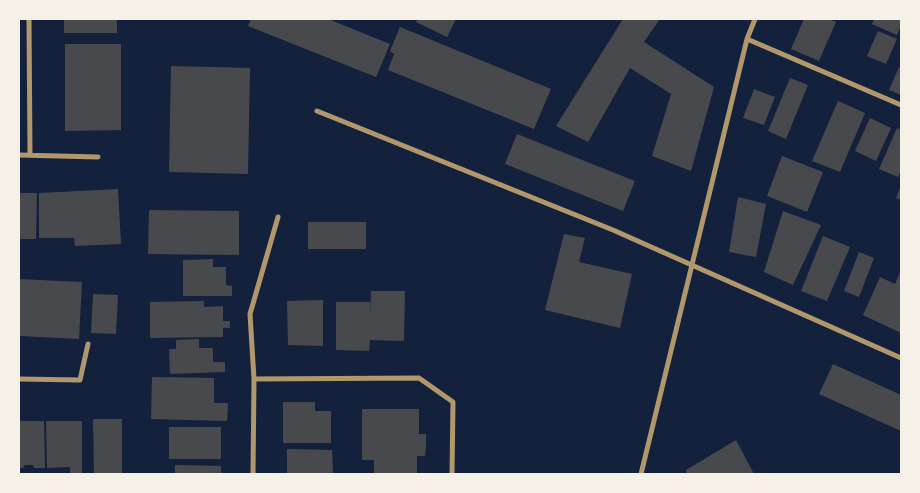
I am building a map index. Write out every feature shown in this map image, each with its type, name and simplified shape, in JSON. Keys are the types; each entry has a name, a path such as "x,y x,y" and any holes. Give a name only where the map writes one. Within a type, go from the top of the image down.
{"street":[{"path":"29,19 30,154"},
{"path":"641,474 747,39 755,19"},
{"path":"747,39 901,106"},
{"path":"317,111 614,230 901,358"},
{"path":"19,155 98,157"},
{"path":"253,474 254,379 250,314 278,217"},
{"path":"19,379 80,380 88,344"},
{"path":"254,379 419,378 452,402 452,474"}],"building":[{"path":"64,19 117,19 117,33 64,33"},
{"path":"251,19 328,19 390,44 376,77 248,26"},
{"path":"418,19 456,19 447,37 416,22"},
{"path":"623,19 660,19 644,42 714,87 691,171 652,156 671,94 630,68 588,142 556,126"},
{"path":"804,19 829,19 836,22 819,61 791,49"},
{"path":"874,19 901,19 897,35 872,24"},
{"path":"400,27 551,89 534,129 388,70 394,54 390,51"},
{"path":"878,31 897,39 886,64 867,56"},
{"path":"65,44 121,44 121,130 65,131"},
{"path":"171,66 250,68 248,174 169,172"},
{"path":"899,67 901,68 901,95 889,90"},
{"path":"790,78 808,85 786,139 768,131"},
{"path":"754,89 775,97 764,125 743,118"},
{"path":"838,101 865,113 840,172 812,161"},
{"path":"870,118 891,128 876,161 855,151"},
{"path":"897,128 901,130 901,170 898,177 879,169"},
{"path":"517,134 635,181 623,211 505,164"},
{"path":"782,156 823,172 807,212 767,196"},
{"path":"901,186 901,200 896,198"},
{"path":"118,189 121,244 75,246 74,238 39,238 39,193"},
{"path":"19,193 37,193 36,239 19,239"},
{"path":"738,197 766,204 756,257 729,252"},
{"path":"149,210 239,211 239,255 148,254"},
{"path":"783,211 821,225 793,285 764,272"},
{"path":"308,222 366,222 366,249 308,249"},
{"path":"564,234 585,238 579,262 632,274 620,328 545,310"},
{"path":"823,236 850,247 827,301 801,291"},
{"path":"859,252 874,258 859,297 844,291"},
{"path":"213,259 213,267 226,267 226,285 232,286 232,296 183,296 183,260"},
{"path":"901,270 901,333 863,315 880,277 895,284"},
{"path":"19,279 82,282 79,339 19,336"},
{"path":"371,291 405,291 404,341 370,340 369,351 336,350 336,302 370,302 370,314"},
{"path":"93,294 118,295 116,334 91,333"},
{"path":"323,300 323,346 288,345 287,301"},
{"path":"204,301 204,307 223,306 223,321 230,321 230,328 223,328 223,337 150,338 150,302"},
{"path":"199,339 199,348 213,348 213,362 225,362 225,372 170,374 169,349 176,349 176,340"},
{"path":"833,364 901,395 901,431 819,394"},
{"path":"152,377 214,378 214,403 228,403 227,421 151,419"},
{"path":"283,402 315,402 315,411 331,411 331,443 283,443"},
{"path":"362,409 419,409 419,434 426,434 426,447 425,456 417,456 417,474 374,474 374,460 362,460"},
{"path":"93,419 122,419 122,474 94,474"},
{"path":"19,421 44,421 45,468 34,468 33,465 25,465 23,468 19,468"},
{"path":"46,421 82,421 82,474 70,474 70,467 47,468"},
{"path":"169,427 221,427 221,459 169,459"},
{"path":"736,440 754,474 687,474 686,470"},
{"path":"287,449 332,450 333,474 287,474"},
{"path":"175,465 221,466 221,474 175,474"}]}
